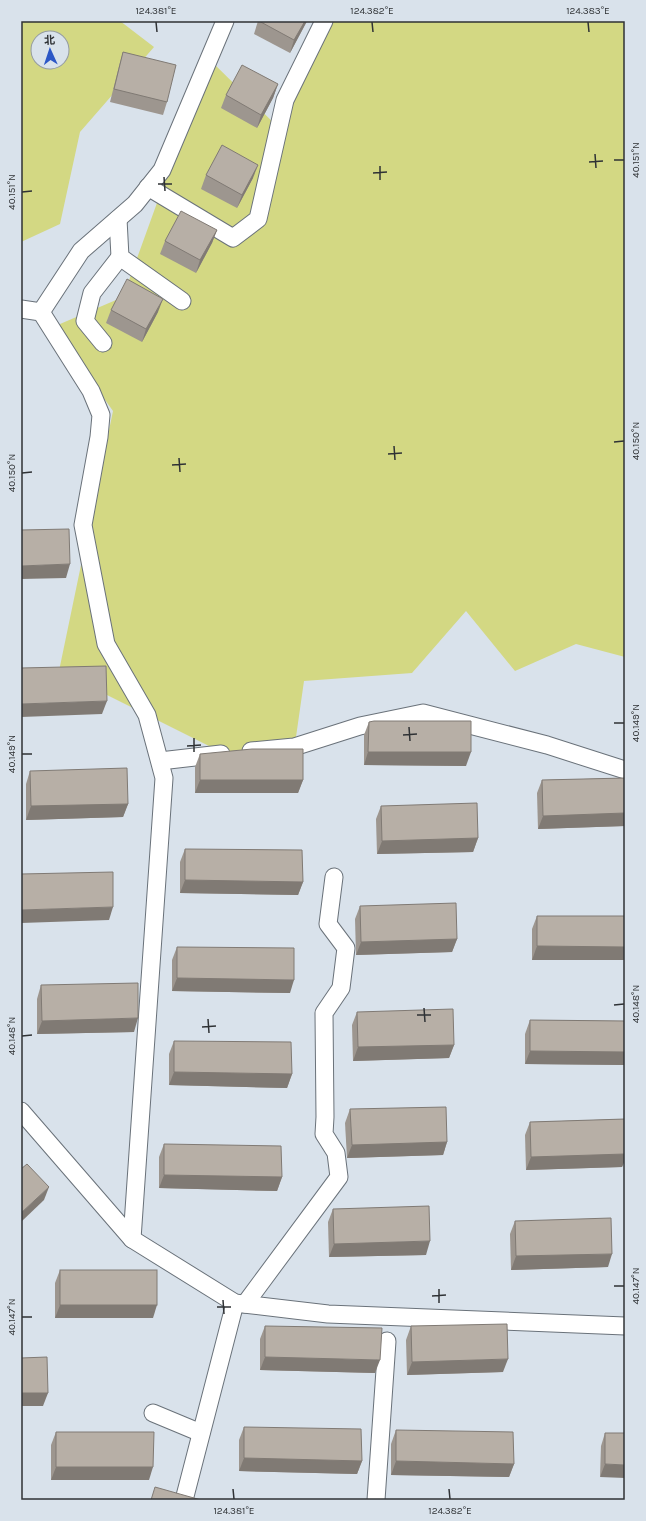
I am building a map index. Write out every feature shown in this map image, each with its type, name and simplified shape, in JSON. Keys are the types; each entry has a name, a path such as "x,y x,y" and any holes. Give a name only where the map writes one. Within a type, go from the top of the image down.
{"street":[{"path":"40,312 81,251 135,204 162,170 225,21"},
{"path":"148,187 233,238 258,218 285,100 324,21"},
{"path":"103,343 85,321 92,293 120,257 118,219"},
{"path":"120,257 182,301"},
{"path":"21,309 40,312 91,391 101,415 99,437 83,525 106,644 147,715 164,778 132,1239"},
{"path":"160,761 294,747 360,726 423,713 547,745 625,770"},
{"path":"184,1500 201,1433 240,1303 339,1177 336,1153 324,1134 324,1013 340,988 346,948 328,924 334,877"},
{"path":"21,1111 132,1239 240,1303 328,1314 625,1326"},
{"path":"376,1500 387,1341"},
{"path":"153,1413 201,1433"}],"green space":[{"path":"21,21 120,21 154,47 80,132 60,224 21,242"},
{"path":"314,21 625,21 625,657 576,644 515,671 466,611 412,673 304,681 289,786 59,671 113,411 53,327 123,297 209,59 284,133"}],"building":[{"path":"259,21 305,21 294,40"},
{"path":"123,52 176,65 167,102 114,89"},
{"path":"242,65 278,84 261,115 226,95"},
{"path":"222,145 258,165 242,195 206,175"},
{"path":"181,211 217,230 200,260 165,241"},
{"path":"127,279 163,299 146,329 111,310"},
{"path":"69,529 70,564 21,566 21,530"},
{"path":"106,666 107,701 21,704 21,668"},
{"path":"471,721 471,752 368,752 369,722"},
{"path":"252,749 303,749 303,780 200,780 200,754"},
{"path":"127,768 128,804 31,806 30,771"},
{"path":"625,778 625,813 543,816 542,780"},
{"path":"477,803 478,838 382,841 381,806"},
{"path":"185,849 302,850 303,882 185,880"},
{"path":"113,872 113,907 21,910 21,874"},
{"path":"456,903 457,939 361,942 360,906"},
{"path":"537,916 625,916 625,947 537,946"},
{"path":"177,947 294,948 294,980 177,978"},
{"path":"138,983 138,1018 42,1021 41,985"},
{"path":"453,1009 454,1045 358,1047 357,1012"},
{"path":"530,1020 625,1021 625,1052 530,1051"},
{"path":"174,1041 291,1042 292,1074 174,1072"},
{"path":"446,1107 447,1142 352,1145 350,1109"},
{"path":"625,1119 625,1154 531,1157 530,1122"},
{"path":"164,1144 281,1146 282,1177 164,1175"},
{"path":"27,1164 49,1187 21,1213 21,1169"},
{"path":"429,1206 430,1241 334,1244 333,1209"},
{"path":"611,1218 612,1254 516,1256 515,1221"},
{"path":"60,1270 157,1270 157,1305 60,1305"},
{"path":"507,1324 508,1359 412,1362 411,1326"},
{"path":"265,1326 382,1328 380,1360 265,1357"},
{"path":"47,1357 48,1393 21,1393 21,1358"},
{"path":"244,1427 361,1429 362,1461 244,1458"},
{"path":"396,1430 513,1432 514,1464 396,1461"},
{"path":"56,1432 154,1432 153,1467 56,1467"},
{"path":"605,1433 625,1433 625,1465 605,1464"},
{"path":"155,1487 201,1500 151,1500"}]}
